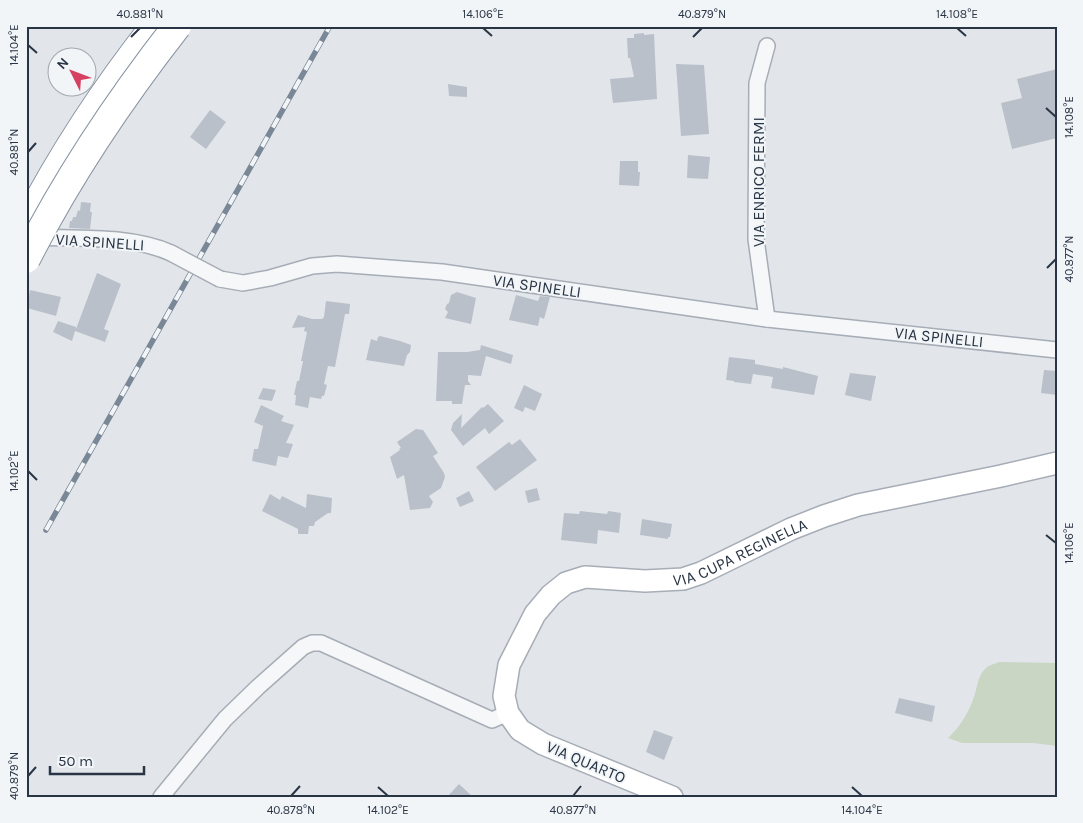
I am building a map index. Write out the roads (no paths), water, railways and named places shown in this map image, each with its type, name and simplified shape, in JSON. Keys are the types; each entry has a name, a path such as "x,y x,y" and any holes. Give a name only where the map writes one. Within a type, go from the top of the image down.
{"highway":[{"path":"26,224 83,125 155,26"},
{"path":"26,259 63,188 139,75 176,26"}],"street":[{"name":"VIA ENRICO FERMI","path":"767,46 757,83 756,239 767,319"},
{"name":"VIA SPINELLI","path":"26,237 112,241 154,246 220,279 243,283 270,278 312,266 346,264 442,272 767,319 1057,350"},
{"name":"VIA CUPA REGINELLA","path":"508,714 504,687 514,652 535,614 551,594 566,583 585,577 645,581 683,579 701,573 790,529 858,505 1057,463"},
{"path":"161,797 225,719 283,664 312,643 321,643 492,720 508,714"},
{"name":"VIA QUARTO","path":"508,714 520,730 543,744 672,797"}],"railway":[{"path":"46,530 330,26"}]}
